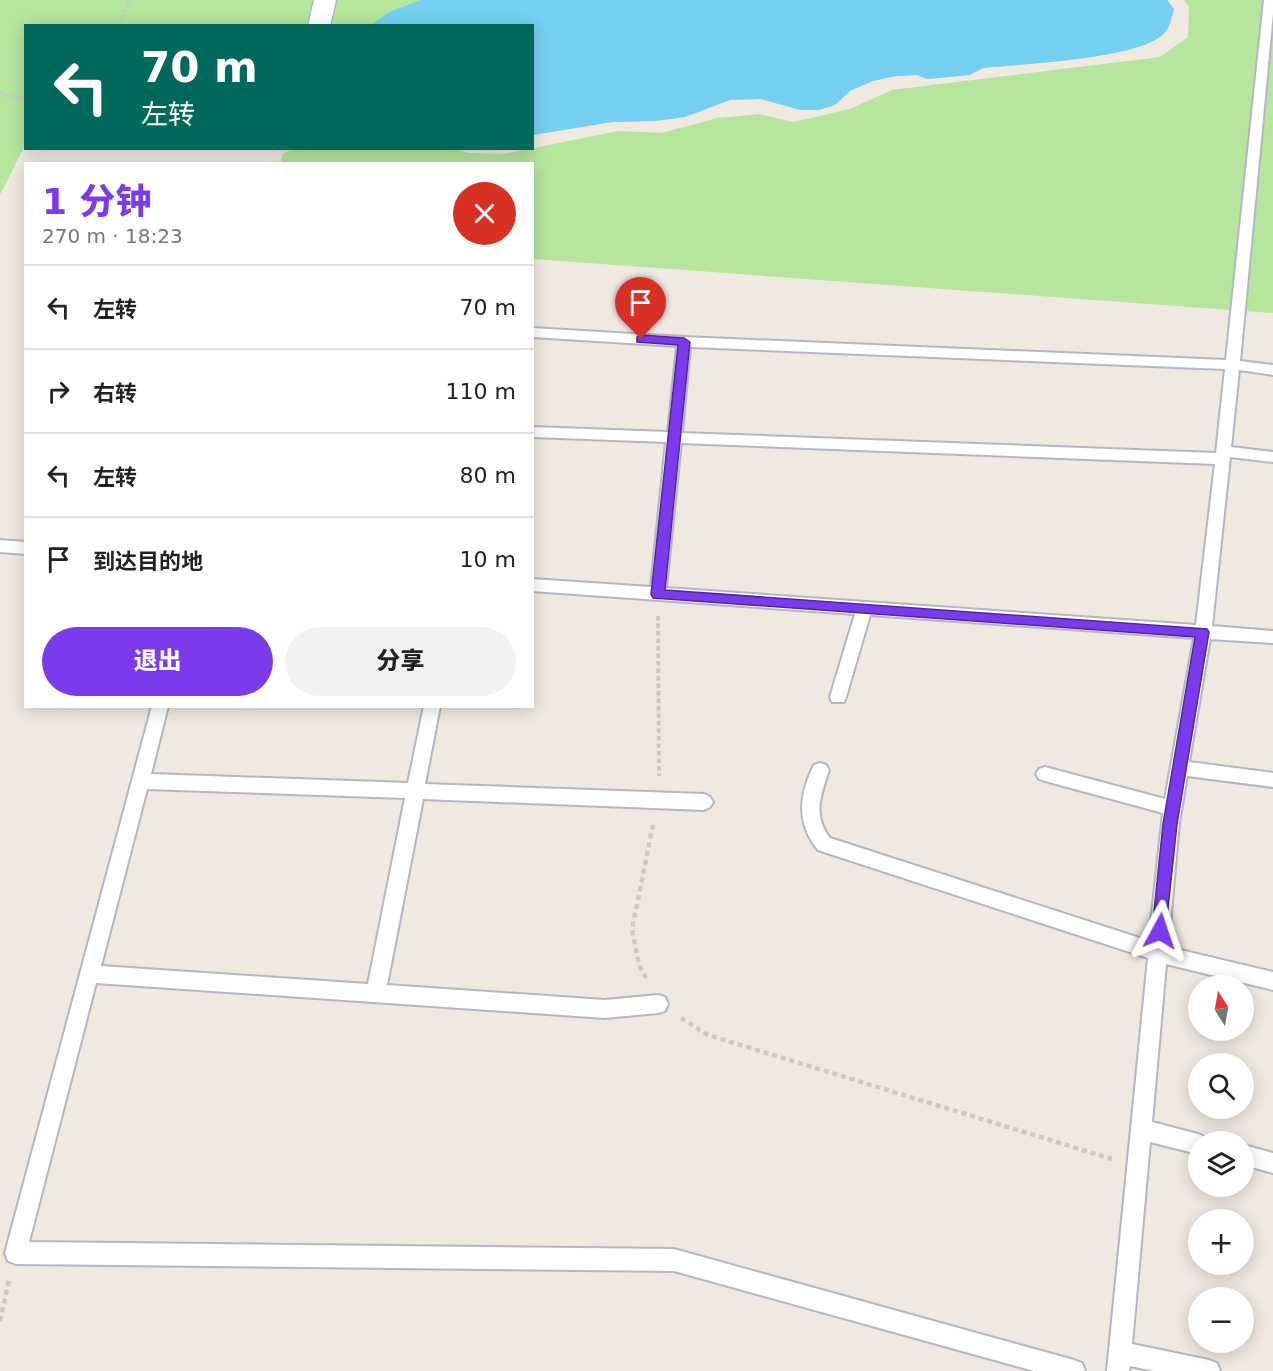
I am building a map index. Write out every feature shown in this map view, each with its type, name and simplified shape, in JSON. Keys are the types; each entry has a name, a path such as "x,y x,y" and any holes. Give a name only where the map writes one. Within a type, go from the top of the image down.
{"street":[{"path":"320,24 325,0"}],"lane":[{"path":"1209,1371 1119,1362 1172,808 1203,632 1224,455 1269,0"},
{"path":"534,332 684,342 1233,365 1273,370"},
{"path":"658,594 672,438 684,342"},
{"path":"534,432 1273,457"},
{"path":"0,546 24,548"},
{"path":"534,585 1273,637"},
{"path":"838,698 864,609"},
{"path":"159,708 16,1253 674,1260 1074,1371"},
{"path":"376,994 432,708"},
{"path":"1179,768 1273,780"},
{"path":"820,770 808,813 811,830 824,844 1158,953 1273,981"},
{"path":"1045,774 1172,808"},
{"path":"141,781 704,802"},
{"path":"89,974 605,1009 658,1004"},
{"path":"1141,1129 1188,1141"},
{"path":"1254,1158 1273,1163"}],"path":[{"path":"119,24 129,0"},
{"path":"0,93 24,99"},
{"path":"658,594 657,800 632,929 639,965 658,1004 708,1035 1137,1167"},
{"path":"0,1321 16,1253"}],"green space":[{"path":"0,0 1167,0 1174,9 1166,31 1154,40 1109,54 983,68 969,75 927,79 917,75 896,76 873,81 850,90 835,105 818,110 800,110 761,99 730,100 685,117 654,121 612,122 534,135 534,24 24,24 24,147 0,195"},
{"path":"1184,0 1273,0 1273,313 534,259 534,162 281,162 283,154 290,150 460,150 468,153 504,154 534,150 534,148 618,131 662,133 717,118 760,114 793,122 850,109 892,90 1160,57 1188,37 1189,7"}],"water":[{"path":"421,0 1167,0 1174,9 1166,31 1154,40 1109,54 983,68 969,75 927,79 917,75 896,76 873,81 850,91 835,105 818,110 800,110 761,99 730,100 685,117 654,121 612,122 534,135 534,24 372,24 389,12"}],"route":[{"path":"641,339 684,342 672,438 658,594 1203,632 1170,824 1160,931"}]}
